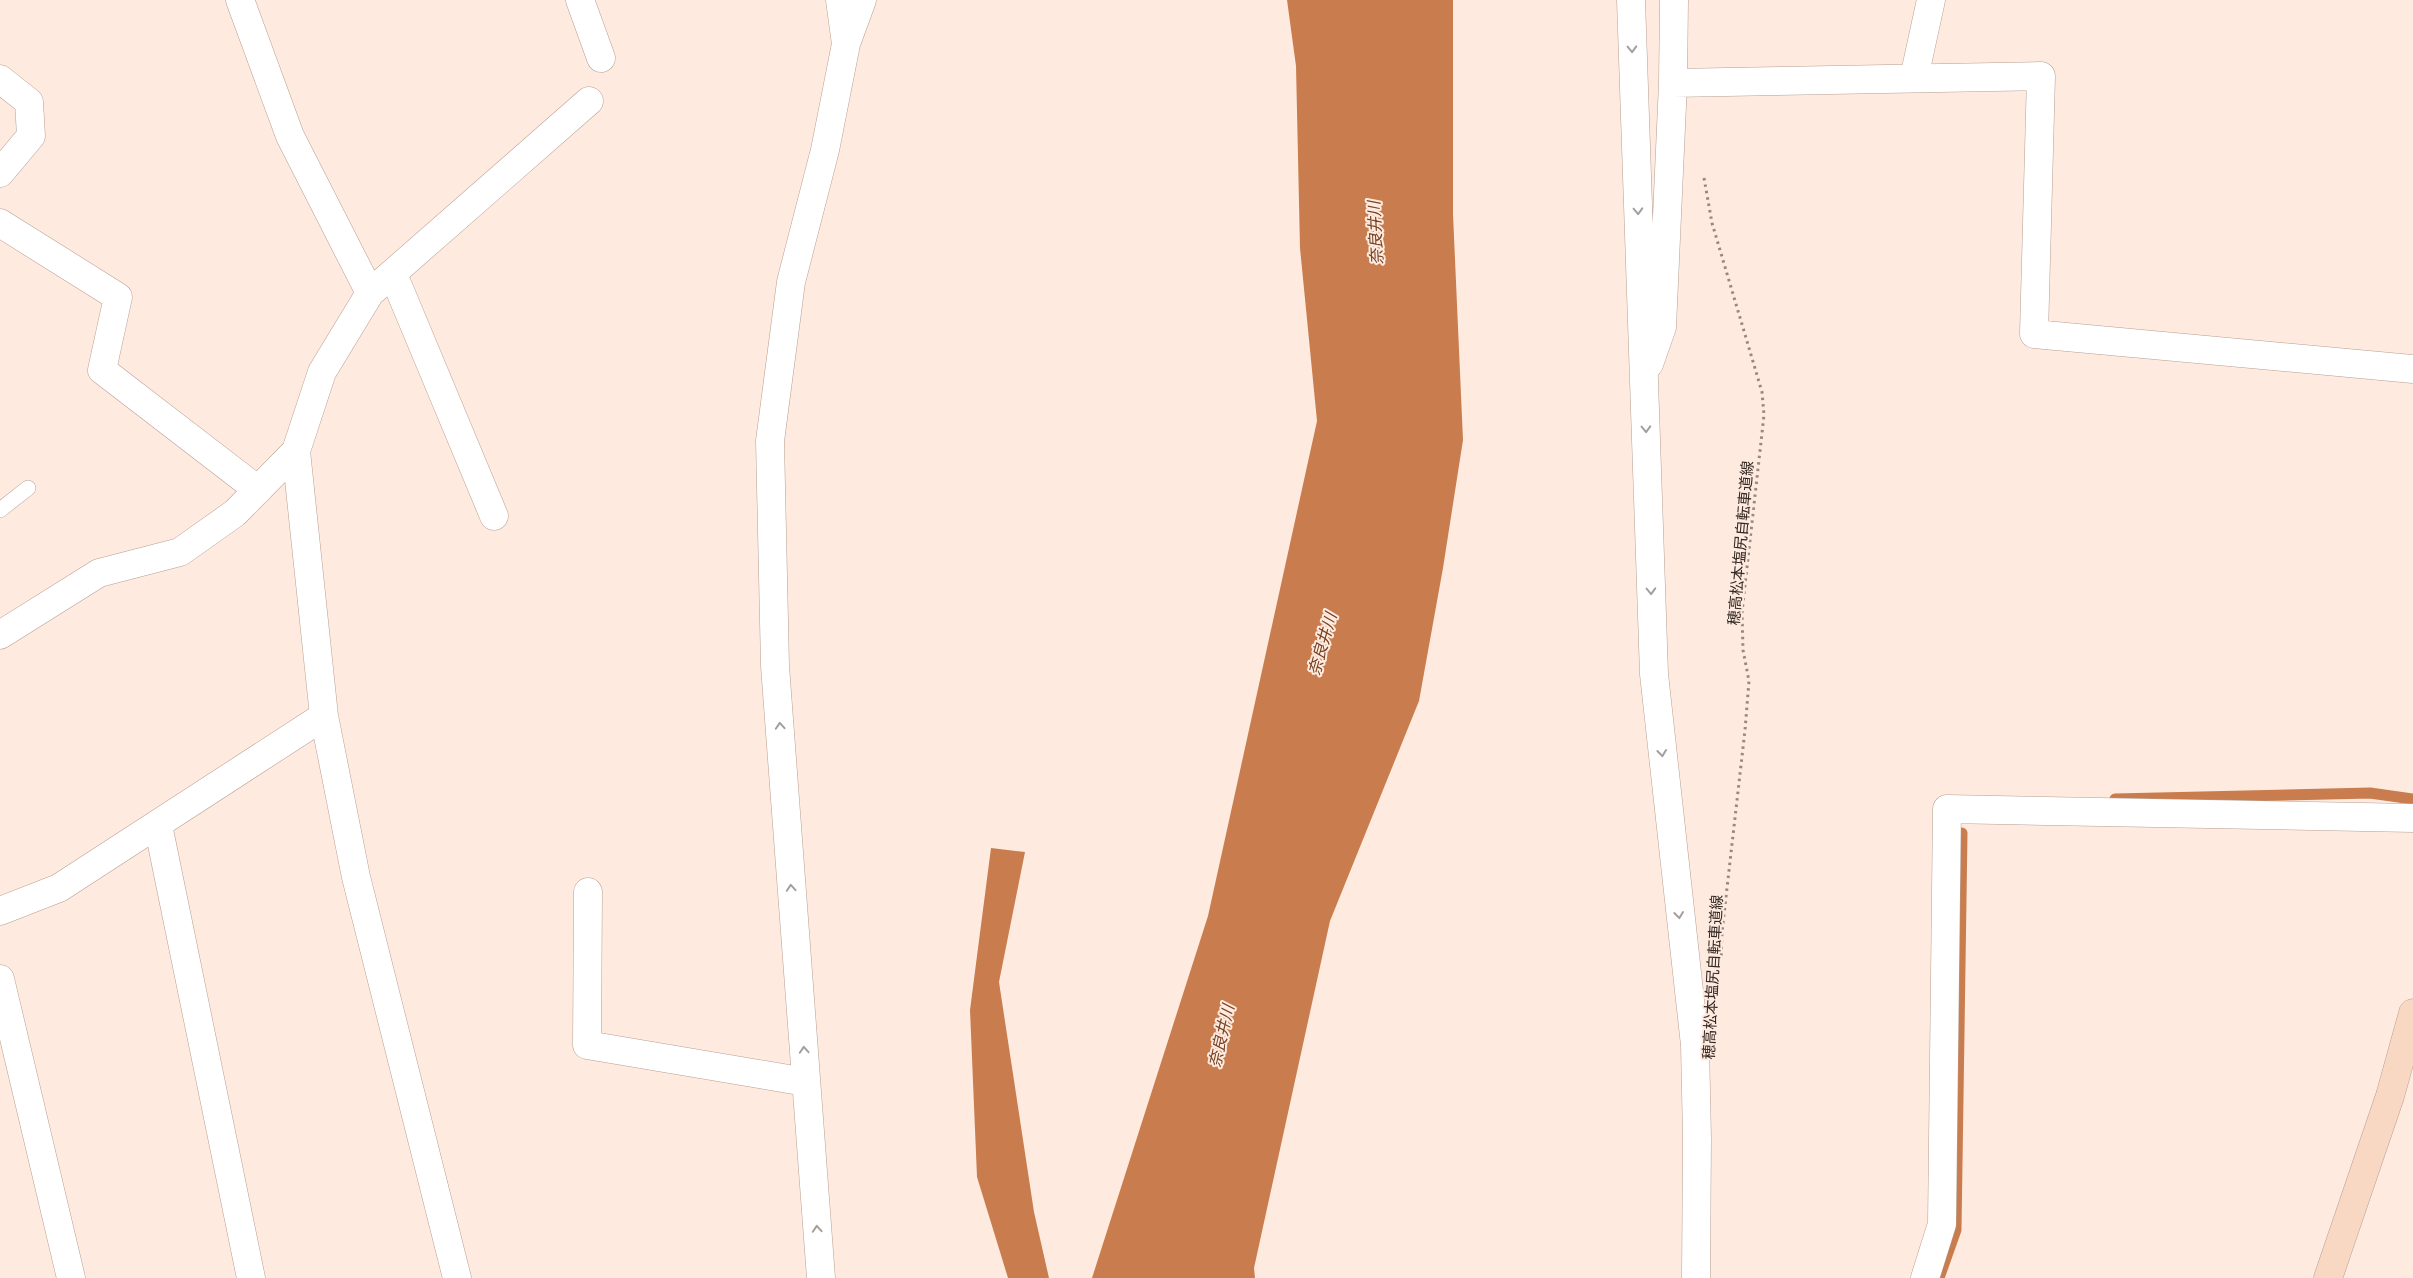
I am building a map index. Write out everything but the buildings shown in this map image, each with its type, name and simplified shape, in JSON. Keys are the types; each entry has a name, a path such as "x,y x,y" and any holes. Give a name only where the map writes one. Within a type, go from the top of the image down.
{"street":[{"path":"240,0 290,136 370,293"},
{"path":"580,0 601,58"},
{"path":"840,0 846,44"},
{"path":"821,1278 775,666 770,440 791,282 825,150 846,44 862,0"},
{"path":"1631,0 1654,674 1695,1045 1698,1138 1696,1278"},
{"path":"1644,380 1662,327 1673,83 1674,0"},
{"path":"1914,78 1932,0"},
{"path":"1673,83 2041,76 2034,334 2413,369"},
{"path":"0,79 29,102 31,136 0,173"},
{"path":"458,1278 356,877 324,716 296,451 322,372 370,293 589,101"},
{"path":"0,223 118,297 102,370 258,490"},
{"path":"393,274 494,516"},
{"path":"0,634 99,574 180,552 235,513 296,451"},
{"path":"0,911 59,888 324,716"},
{"path":"1925,1278 1942,1224 1947,809 2413,818"},
{"path":"158,825 251,1278"},
{"path":"588,892 587,1045 806,1082"},
{"path":"0,979 71,1278"},
{"path":"2328,1278 2390,1096 2413,1013"}],"lane":[{"path":"0,510 28,488"}],"path":[{"name":"穂高松本塩尻自転車道線","path":"1704,176 1712,223 1762,392 1764,415 1742,612 1743,650 1749,680 1722,932 1721,961"}],"water":[{"name":"奈良井川","path":"1287,0 1453,0 1453,214 1463,440 1443,568 1419,701 1330,921 1254,1268 1255,1278 1092,1278 1208,916 1317,421 1300,248 1296,66"},
{"path":"991,848 1025,852 999,982 1034,1212 1049,1278 1008,1278 977,1177 970,1010"}],"waterway":[{"path":"2115,799 2370,793 2413,799"},
{"path":"1939,1278 1956,1230 1962,833"}]}
